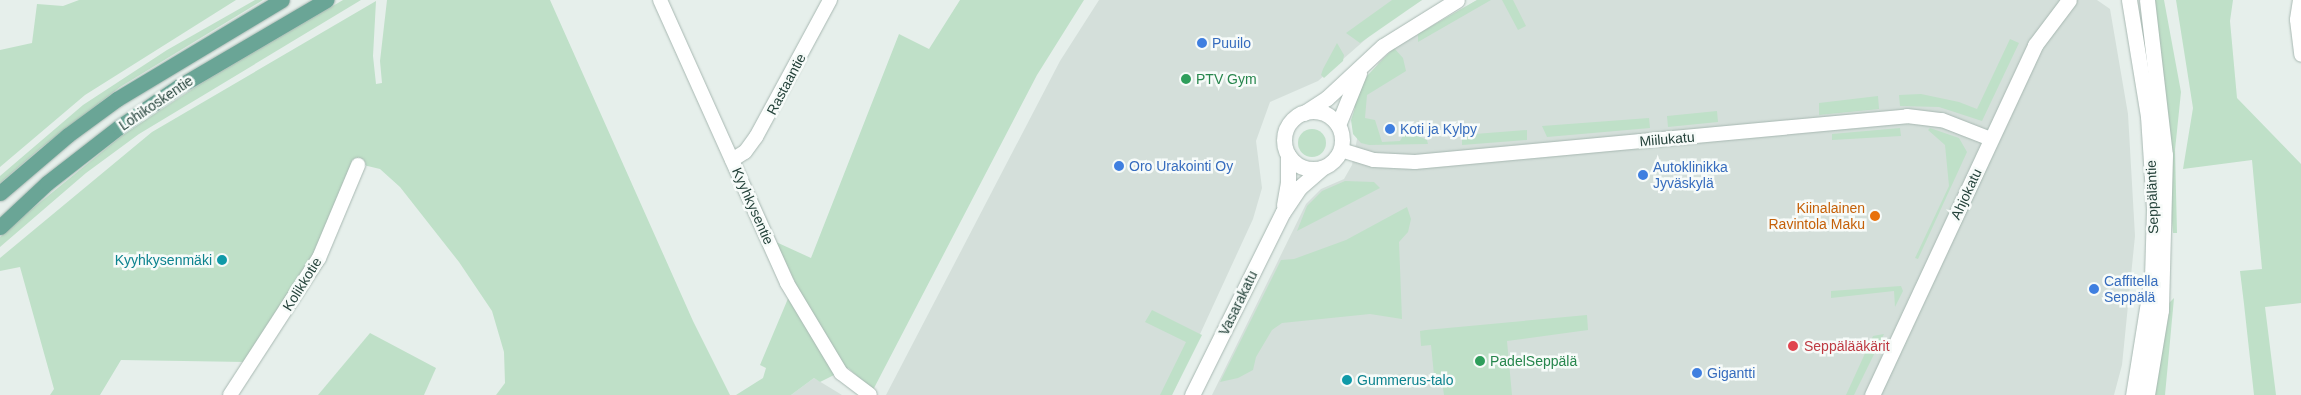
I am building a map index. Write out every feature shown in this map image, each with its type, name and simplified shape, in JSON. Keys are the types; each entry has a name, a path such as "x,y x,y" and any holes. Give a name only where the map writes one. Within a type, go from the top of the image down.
{"main road":[{"name":"Lohikoskentie","path":"0,193 68,135 117,99 282,0"},
{"name":"Lohikoskentie","path":"0,227 47,183 126,122 178,87 326,0"}],"street":[{"name":"Kyyhkysentie","path":"660,0 787,283 819,340 841,373 870,395"},
{"name":"Rastaantie","path":"732,160 746,152 756,137 830,0"},
{"path":"1304,113 1320,112 1329,116 1338,125 1342,141 1341,150 1334,161 1322,168 1298,166 1288,155 1285,132 1292,120 1327,98 1402,32 1457,0"},
{"name":"Ahjokatu","path":"1872,395 2035,45 2070,0"},
{"name":"Seppäläntie","path":"2129,0 2148,116 2154,210 2152,277 2133,395"},
{"name":"Seppäläntie","path":"2147,0 2165,155 2161,310 2147,395"},
{"path":"2300,0 2297,20 2301,55"},
{"path":"1338,125 1346,99 1363,65"},
{"name":"Miilukatu","path":"1341,150 1374,160 1415,162 1907,116 1942,120 1991,139"},
{"name":"Vasarakatu","path":"1283,212 1288,183 1288,155"},
{"name":"Kolikkotie","path":"230,395 319,258 358,165"},
{"name":"Vasarakatu","path":"1192,395 1283,212 1300,187 1322,168"}],"shaded area":[{"path":"1099,0 1422,0 1382,25 1318,81 1270,102 1256,141 1262,188 1253,219 1172,395 886,395 1060,61"},
{"path":"1477,0 2097,0 2110,9 2128,114 2135,236 2122,365 2114,395 1212,395 1306,204 1321,189 1344,179 1352,165 1358,134 1354,122 1355,100 1379,62 1394,48"},
{"path":"814,378 842,395 791,395"}],"green space":[{"path":"79,0 236,0 85,95 0,167 0,50 32,43 37,4 63,6"},
{"path":"255,0 263,0 120,87 42,147 0,183 0,176 83,105 167,50"},
{"path":"343,0 361,0 139,134 86,173 0,247 0,237 16,222 124,134 205,81"},
{"path":"387,0 550,0 693,321 730,395 496,395 505,383 504,352 492,311 459,262 400,187 380,169 355,163 314,256 246,362 121,360 100,395 50,395 54,389 20,267 0,271 0,258 152,132 376,1 373,56 376,84 382,83 380,61"},
{"path":"960,0 1084,0 1037,75 873,390 848,368 820,382 814,378 791,395 736,395 763,378 766,368 760,365 795,282 776,242 811,258 899,34 929,49"},
{"path":"1392,0 1422,0 1360,43 1346,33"},
{"path":"1477,0 1491,0 1418,42 1418,34"},
{"path":"1502,0 1513,0 1526,26 1518,30"},
{"path":"2152,0 2164,0 2181,92 2175,150 2177,233 2173,233"},
{"path":"2176,0 2233,0 2230,21 2237,98 2301,164 2301,303 2265,307 2276,395 2254,395 2240,271 2262,269 2252,160 2183,169 2193,108"},
{"path":"2010,39 2019,43 1982,121 1939,107 1900,106 1899,95 1921,94 1959,102 1977,109"},
{"path":"1337,43 1344,55 1343,61 1324,78 1321,75 1323,69"},
{"path":"1394,48 1403,58 1406,71 1367,95 1365,118 1375,120 1382,142 1400,141 1404,134 1416,135 1427,140 1428,144 1369,145 1361,143 1353,134 1351,120 1355,108 1350,103 1362,81"},
{"path":"1878,96 1879,109 1819,115 1819,103"},
{"path":"1717,111 1718,122 1668,127 1667,116"},
{"path":"1649,118 1650,128 1547,137 1542,126"},
{"path":"1900,128 1901,136 1832,140 1832,134"},
{"path":"1930,128 1959,138 1967,152 1918,259 1915,258 1949,186 1945,145 1928,130"},
{"path":"1312,129 1322,133 1326,143 1322,153 1312,157 1302,153 1298,143 1302,133"},
{"path":"1527,130 1527,140 1462,145 1462,135"},
{"path":"1345,181 1374,182 1380,188 1297,231 1307,206 1322,191"},
{"path":"1407,207 1411,219 1408,232 1399,242 1402,319 1370,314 1282,323 1272,330 1256,357 1253,370 1238,378 1220,382 1281,260 1294,259 1346,240"},
{"path":"1901,286 1903,291 1895,307 1894,291 1831,298 1831,291"},
{"path":"2174,298 2165,395 2153,395 2169,303"},
{"path":"1152,310 1202,335 1172,395 1160,395 1186,342 1145,322"},
{"name":"PadelSeppälä","path":"1587,315 1588,330 1507,341 1512,395 1444,395 1442,382 1434,375 1431,345 1421,346 1420,331"},
{"path":"370,333 436,368 424,395 318,395"},
{"path":"1884,334 1854,395 1846,395 1873,336"}],"place":[{"name":"Puuilo","path":"1202,43"},
{"name":"PTV Gym","path":"1186,79"},
{"name":"Koti ja Kylpy","path":"1390,129"},
{"name":"Oro Urakointi Oy","path":"1119,166"},
{"name":"Autoklinikka Jyväskylä","path":"1643,175"},
{"name":"Kiinalainen Ravintola Maku","path":"1875,216"},
{"name":"Kyyhkysenmäki","path":"222,260"},
{"name":"Caffitella Seppälä","path":"2094,289"},
{"name":"Seppälääkärit","path":"1793,346"},
{"name":"PadelSeppälä","path":"1480,361"},
{"name":"Gigantti","path":"1697,373"},
{"name":"Gummerus-talo","path":"1347,380"}]}
